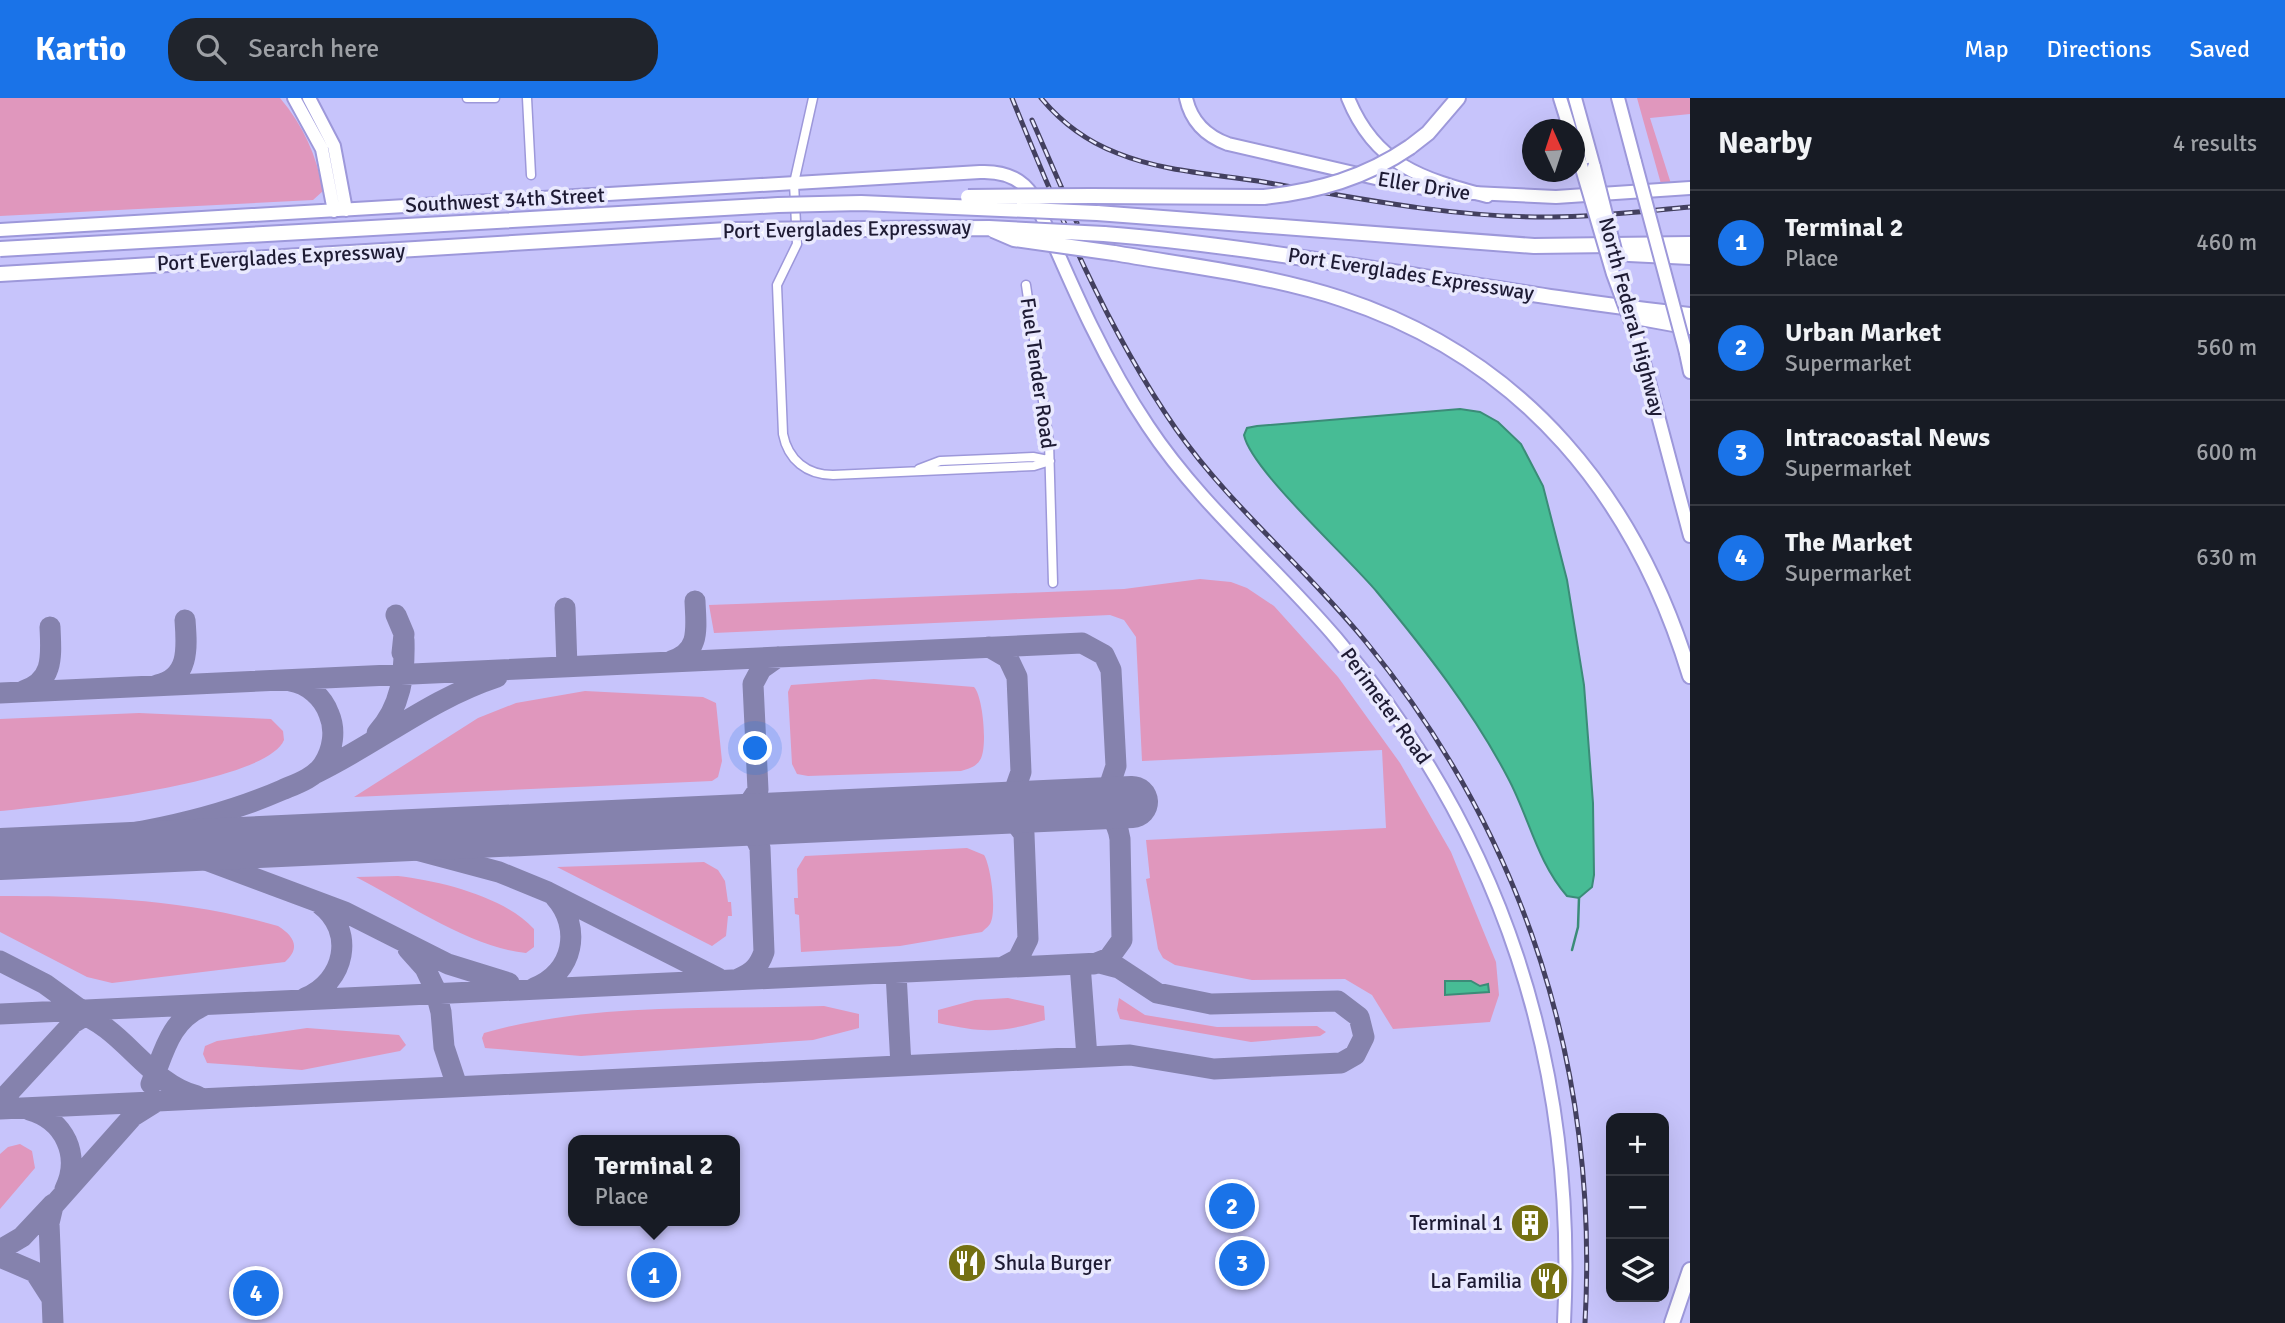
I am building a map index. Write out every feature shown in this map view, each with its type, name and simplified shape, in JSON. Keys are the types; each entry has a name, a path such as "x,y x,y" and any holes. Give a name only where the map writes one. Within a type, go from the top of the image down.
{"highway":[{"path":"862,203 1091,196 1264,197 1309,192 1353,178 1410,147 1428,133 1458,98"},
{"name":"Port Everglades Expressway","path":"0,249 710,208 862,203 1097,213 1534,246 1690,244"},
{"path":"989,228 1014,239 1238,275 1340,299 1423,334 1499,382 1564,441 1619,513 1660,592 1690,676"},
{"name":"Port Everglades Expressway","path":"0,274 727,230 989,228 1104,234 1251,249 1532,294 1690,315"},
{"path":"1534,246 1690,257"},
{"path":"1532,294 1690,327"},
{"path":"1672,1323 1690,1270"}],"street":[{"path":"294,98 305,113 322,149 340,210"},
{"path":"309,98 334,146 340,210"},
{"path":"467,99 495,98"},
{"path":"527,98 531,175"},
{"name":"Fuel Tender Road","path":"813,98 794,183 797,244 777,285 783,434 787,448 801,466 825,475 1034,466 1050,461"},
{"name":"Eller Drive","path":"1186,98 1191,114 1201,128 1228,144 1410,186 1487,196 1556,197 1690,188"},
{"path":"1348,98 1369,136 1394,161 1425,179 1487,196"},
{"path":"1560,98 1567,119"},
{"name":"North Federal Highway","path":"1575,98 1587,166 1639,344 1690,536"},
{"name":"North Federal Highway","path":"1618,98 1690,372"},
{"name":"Southwest 34th Street","path":"0,230 980,172 1010,176"},
{"name":"Perimeter Road","path":"1010,176 1021,182 1033,196 1083,309 1148,427 1206,501 1319,619 1377,688 1444,789 1473,845 1518,952 1548,1073 1564,1200 1564,1323"},
{"name":"Fuel Tender Road","path":"1026,285 1050,461 1054,583"}],"shaded area":[{"path":"0,98 280,98 296,119 308,142 323,191 313,200 0,216"},
{"path":"1637,98 1690,98 1690,114 1650,118 1673,190 1663,191"},
{"path":"1460,409 1480,412 1498,422 1521,444 1543,486 1567,580 1584,685 1593,803 1594,875 1592,887 1579,898 1567,896 1548,869 1508,778 1480,729 1447,682 1377,592 1264,470 1244,435 1247,428 1257,426"},
{"path":"1200,579 1231,582 1247,588 1274,606 1338,677 1400,763 1451,852 1496,962 1499,995 1490,1022 1393,1029 1372,995 1345,979 1252,980 1175,965 1163,958 1158,949 1146,879 1150,878 1146,840 1386,828 1382,750 1142,761 1136,637 1124,620 1110,615 714,633 709,605 1124,589"},
{"path":"874,679 974,687 980,701 983,723 984,745 978,762 961,771 808,776 797,774 792,764 788,692 791,685"},
{"path":"585,691 703,697 716,703 722,761 718,777 712,781 354,797 478,718 516,703"},
{"path":"139,713 271,719 283,731 284,740 269,755 239,769 199,780 107,798 0,811 0,719"},
{"path":"967,848 984,855 991,879 992,918 982,932 900,946 801,952 799,915 795,914 794,898 798,898 797,869 805,856"},
{"path":"704,862 718,870 725,881 728,902 731,902 732,916 728,916 726,936 712,946 557,867"},
{"path":"398,876 433,882 490,899 522,918 534,929 534,947 526,953 483,943 356,877"},
{"path":"0,896 105,898 209,910 278,926 288,934 294,947 285,962 112,983 87,977 0,932"},
{"path":"1445,981 1471,981 1480,986 1488,984 1489,992 1445,995"},
{"path":"1008,998 1044,1006 1045,1020 992,1030 938,1023 938,1010 975,1000"},
{"path":"1119,998 1145,1015 1217,1027 1317,1026 1326,1032 1320,1036 1251,1042 1120,1019 1117,1010"},
{"path":"824,1006 859,1014 859,1028 813,1040 581,1056 485,1048 482,1038 484,1033 567,1016 653,1009"},
{"path":"307,1028 399,1035 406,1045 400,1051 302,1070 207,1063 203,1054 205,1046 217,1041"},
{"path":"20,1144 32,1151 35,1168 0,1209 0,1154 8,1147"}],"waterway":[{"path":"1572,950 1578,927 1579,898"}],"taxiway":[{"path":"671,661 688,652 695,638 695,601"},
{"path":"565,608 567,667"},
{"path":"396,615 404,634 402,653"},
{"path":"157,685 176,676 181,668 186,651 185,620"},
{"path":"23,691 41,681 46,673 50,656 50,627"},
{"path":"377,733 391,712 400,690 404,640"},
{"path":"0,693 1082,643 1104,655 1111,670 1116,766 1108,790 1084,804"},
{"path":"989,647 1008,658 1017,677 1021,772 1014,792 990,808"},
{"path":"718,820 744,811 758,790 753,684 761,669 778,657"},
{"path":"316,773 449,697 497,677"},
{"path":"0,851 108,837 179,824 248,803 310,777 323,765 329,753 333,733 331,720 323,702 314,692 290,681"},
{"path":"1084,804 1109,815 1116,825 1120,839 1122,940 1109,958 1094,964"},
{"path":"990,808 1010,815 1024,834 1028,939 1018,959 1003,967"},
{"path":"715,821 743,827 753,835 760,848 764,952 755,968 738,979"},
{"path":"301,840 413,849 499,872 548,892 718,978"},
{"path":"168,846 345,912 448,964 509,983"},
{"path":"534,988 558,972 570,948 569,922 555,897"},
{"path":"305,998 329,980 341,955 342,941 338,928 331,915 320,904"},
{"path":"408,949 425,968 435,989 441,1012 444,1047 457,1086"},
{"path":"0,961 45,984 85,1013"},
{"path":"0,1014 1100,963 1119,968 1157,993 1211,1004 1338,1001 1359,1017 1364,1037 1355,1055 1341,1063 1214,1069 1130,1055 157,1101 133,1116 53,1206 49,1223 53,1323"},
{"path":"1080,964 1087,1057"},
{"path":"896,973 901,1066"},
{"path":"151,1084 175,1029 182,1020 203,1006"},
{"path":"0,1102 73,1023 93,1011"},
{"path":"75,1012 107,1029 164,1079 197,1096"},
{"path":"0,1109 152,1102"},
{"path":"29,1110 52,1122 67,1141 71,1164 65,1189"},
{"path":"0,1250 22,1237 53,1204"},
{"path":"0,1257 35,1272 51,1297"}],"runway":[{"path":"0,854 1132,802"}],"railway":[{"path":"1012,98 1085,268 1127,351 1151,390 1197,458 1343,615 1422,717 1470,796 1509,877 1541,962 1564,1048 1579,1138 1586,1229 1585,1323"},
{"path":"1041,98 1057,115 1096,143 1134,159 1187,171 1404,206 1478,214 1569,217 1690,207"},
{"path":"1032,120 1077,223"}],"place":[{"name":"Urban Market","path":"1232,1206"},
{"name":"Terminal 1","path":"1530,1223"},
{"name":"Shula Burger","path":"967,1263"},
{"name":"Intracoastal News","path":"1242,1263"},
{"name":"Terminal 2","path":"654,1275"},
{"name":"La Familia","path":"1549,1281"},
{"name":"The Market","path":"256,1293"}]}
